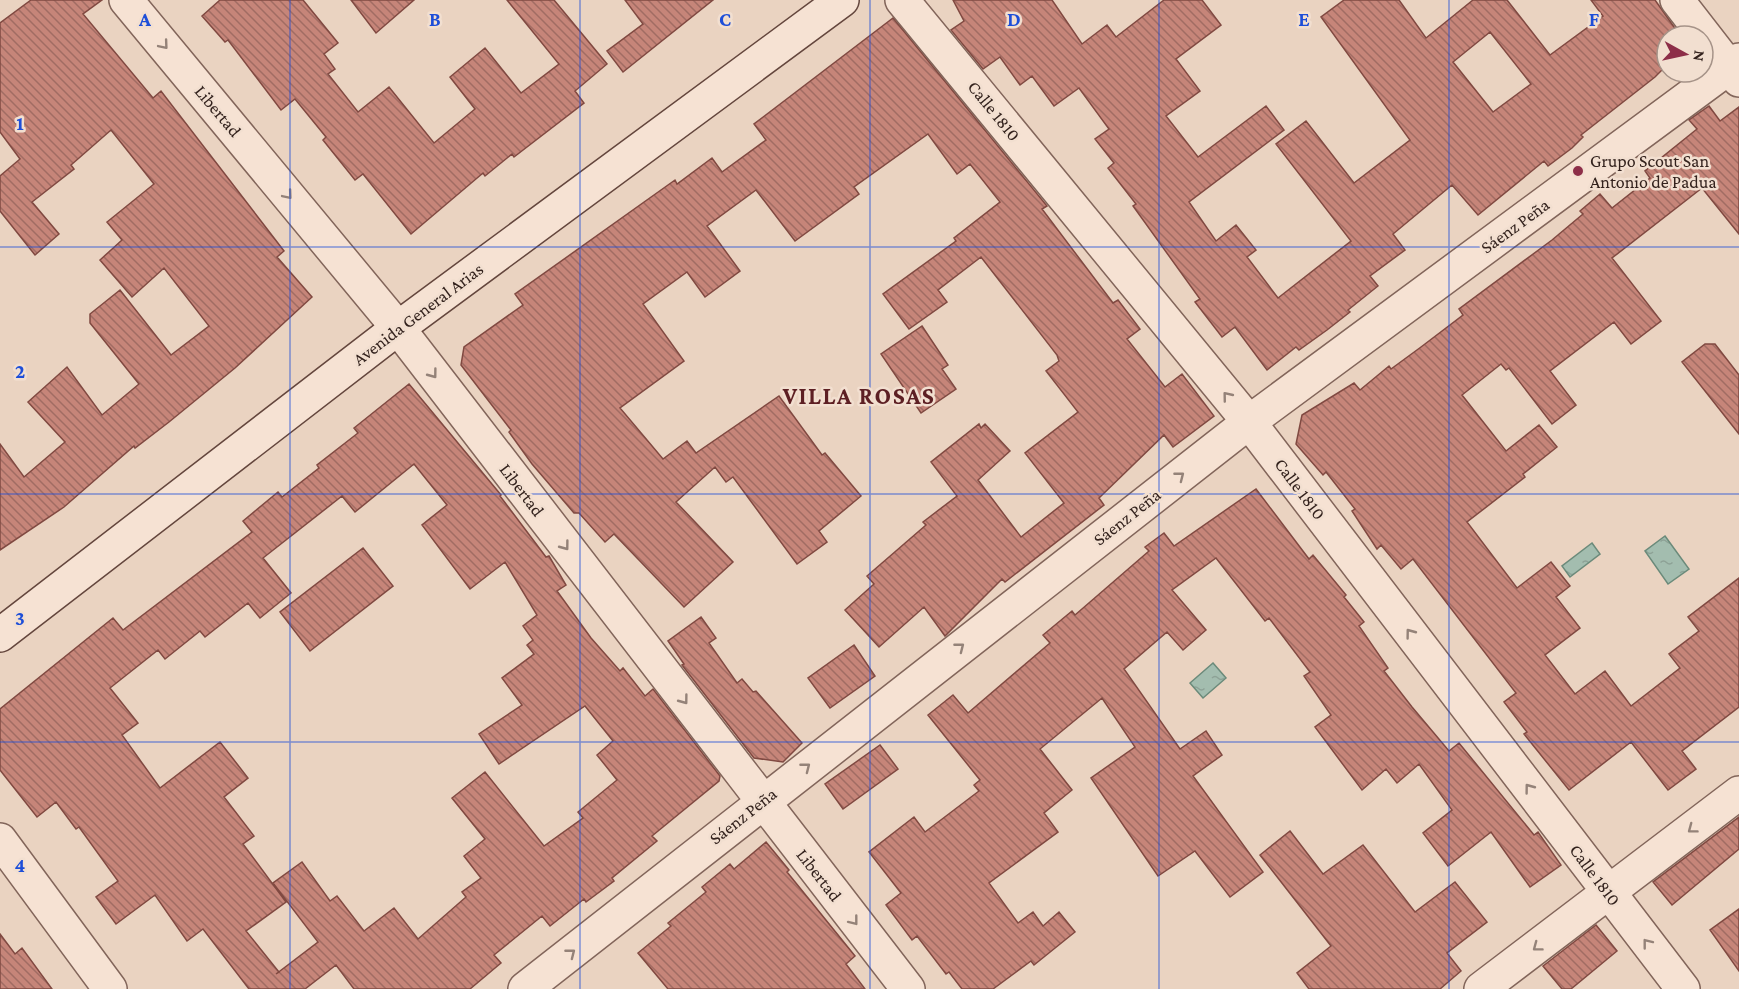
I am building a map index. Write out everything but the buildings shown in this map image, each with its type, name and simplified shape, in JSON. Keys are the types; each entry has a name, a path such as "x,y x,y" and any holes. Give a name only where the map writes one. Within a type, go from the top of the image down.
{"street":[{"name":"Libertad","path":"126,0 398,328 908,989"},
{"name":"Avenida General Arias","path":"0,635 398,328 842,0"},
{"name":"Calle 1810","path":"902,0 1249,422 1683,989"},
{"path":"1677,0 1736,69"},
{"name":"Sáenz Peña","path":"525,989 1249,422 1736,69"},
{"path":"1481,989 1739,793"},
{"path":"0,840 110,989"}],"water":[{"path":"1665,536 1689,569 1668,584 1645,551"},
{"path":"1592,543 1600,554 1570,577 1562,566"},
{"path":"1213,663 1226,678 1203,698 1190,683"}],"place":[{"name":"Grupo Scout San Antonio de Padua","path":"1578,171"}],"district":[{"name":"VILLA ROSAS","path":"859,395"}]}
